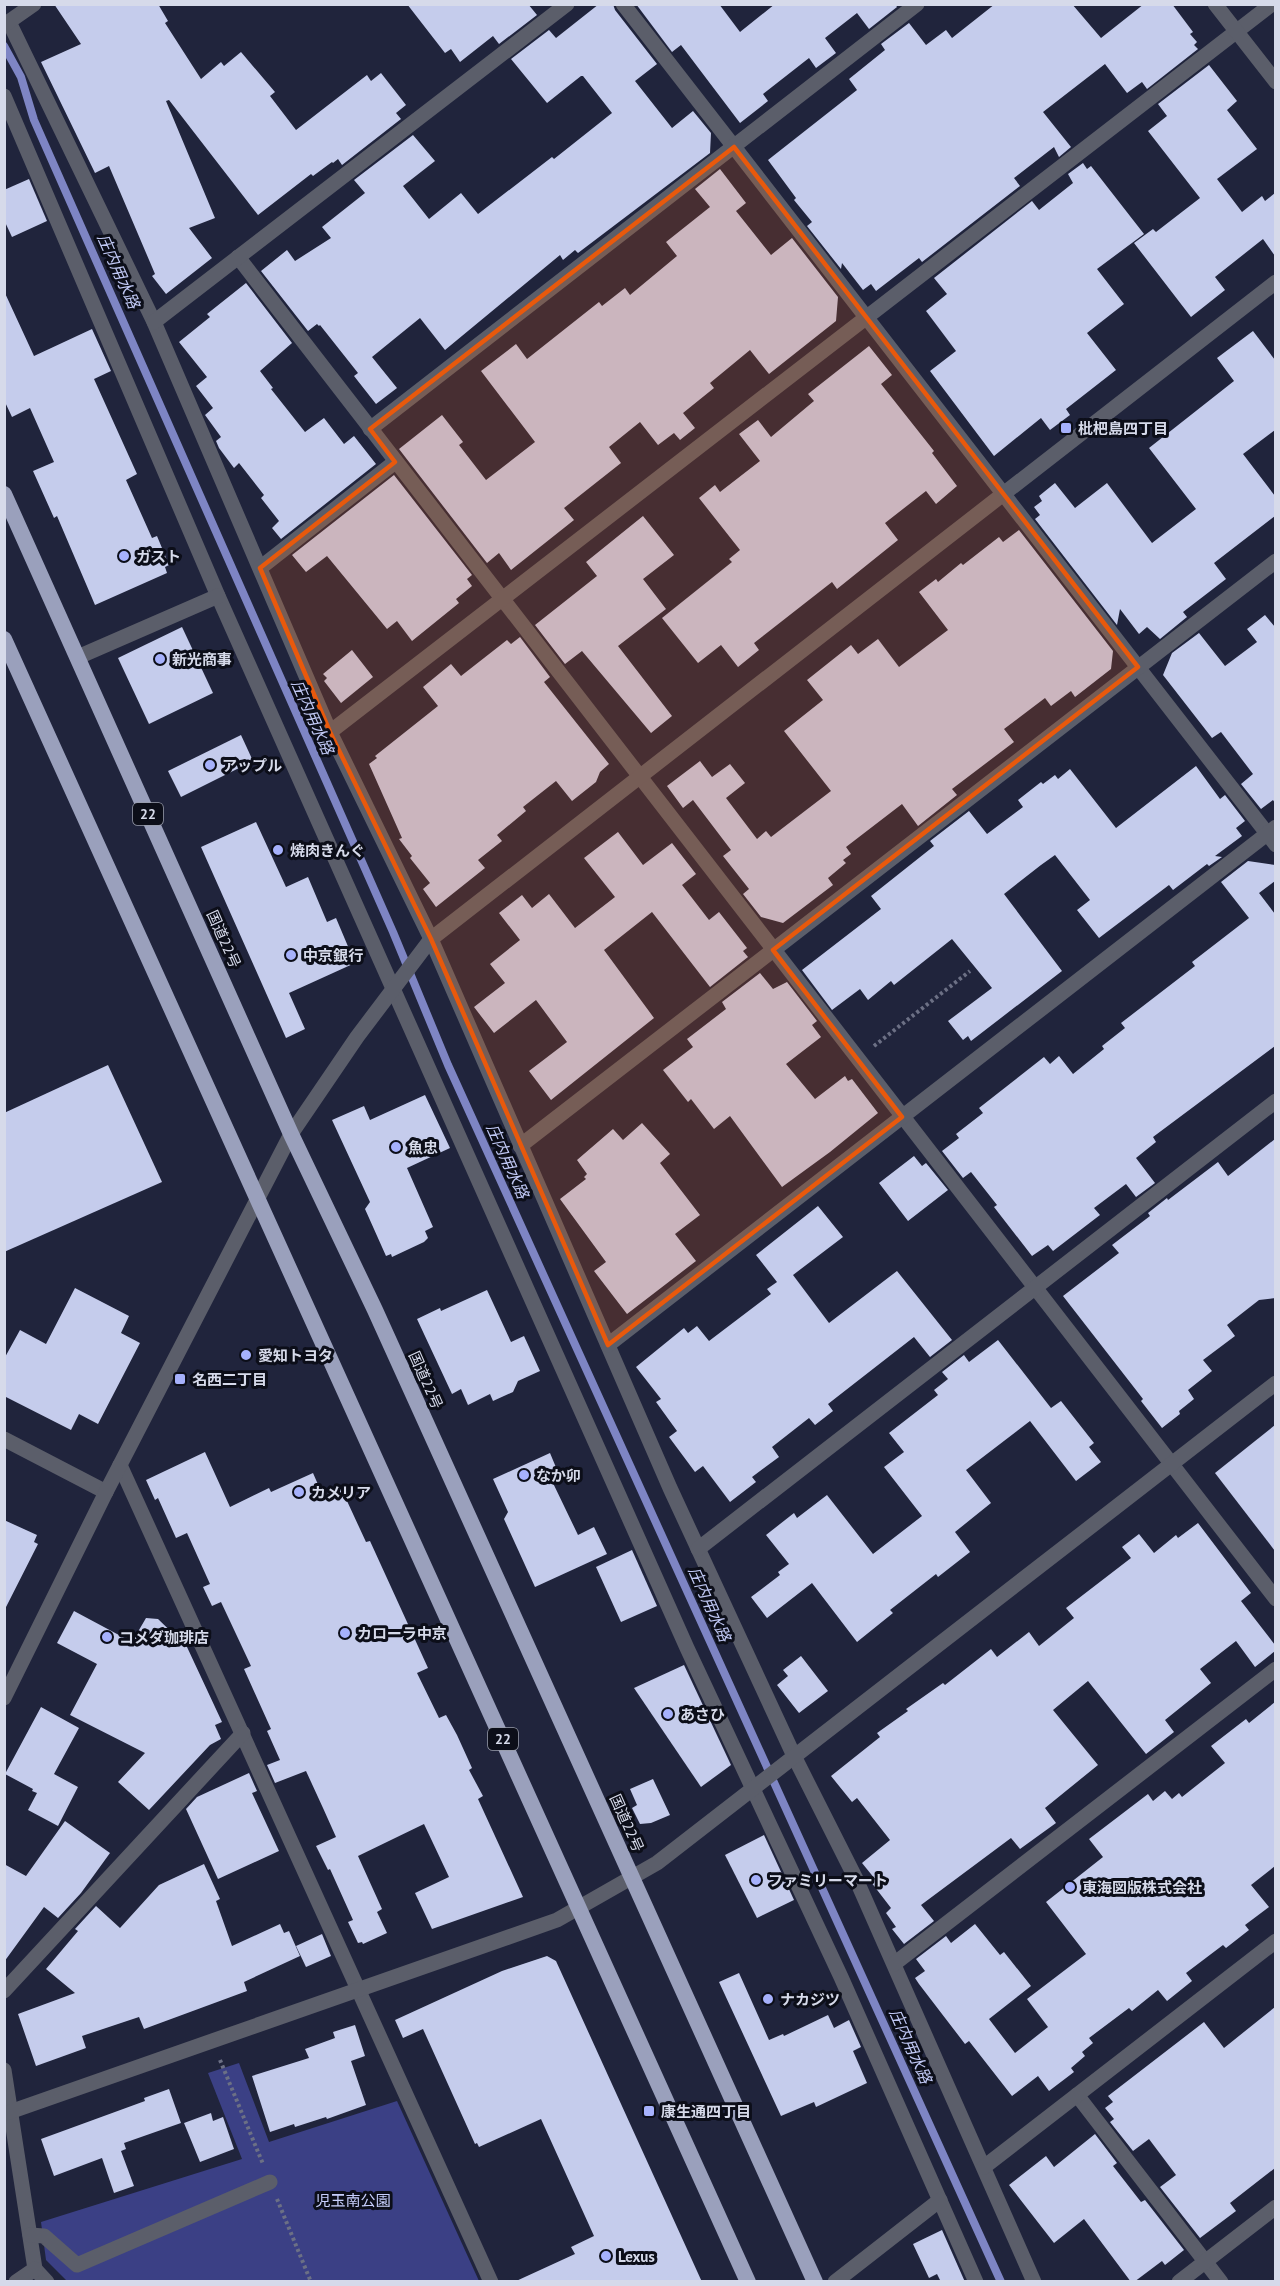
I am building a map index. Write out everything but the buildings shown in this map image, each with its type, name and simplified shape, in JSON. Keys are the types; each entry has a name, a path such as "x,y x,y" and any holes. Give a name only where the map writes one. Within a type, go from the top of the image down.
{"highway":[{"name":"国道22号","path":"4,494 291,1134 353,1262 815,2282"},
{"name":"22","path":"4,639 748,2282"}],"street":[{"path":"34,4 6,24 154,322 330,732 520,1146 790,1760 855,1879 1034,2282"},
{"path":"154,322 567,4"},
{"path":"608,1345 902,1117 1273,835 1138,667 623,4"},
{"path":"370,429 917,4"},
{"path":"1215,4 1275,82"},
{"path":"330,732 1272,4"},
{"path":"4,96 218,596 757,1786 976,2282"},
{"path":"238,257 1275,1599"},
{"path":"4,1698 106,1492 291,1134 428,942 1275,282"},
{"path":"260,568 395,462"},
{"path":"520,1146 1275,561"},
{"path":"78,657 218,596"},
{"path":"698,1549 1275,1101"},
{"path":"8,2113 557,1920 579,1908 657,1863 1275,1383"},
{"path":"4,1438 106,1492"},
{"path":"120,1465 360,1989 491,2282"},
{"path":"894,1964 1275,1669"},
{"path":"4,1991 243,1733"},
{"path":"984,2168 1275,1941"},
{"path":"4,2070 8,2113 35,2269 47,2282"},
{"path":"1077,2095 1221,2282"},
{"path":"30,2235 44,2236 77,2265 270,2182"},
{"path":"835,2282 940,2200"},
{"path":"1179,2282 1275,2207"},
{"path":"16,2282 35,2269"}],"path":[{"path":"857,1059 970,971"}],"highlighted area":[{"path":"734,147 1138,667 773,950 902,1117 608,1345 431,939 330,732 260,568 395,462 370,429"}],"green space":[{"name":"児玉南公園","path":"239,2063 269,2142 397,2101 479,2281 67,2281 46,2260 41,2222 242,2159 208,2073"}],"waterway":[{"name":"庄内用水路","path":"4,46 21,77 34,120 393,932 448,1065 1001,2282"}],"place":[{"name":"枇杷島四丁目","path":"1066,428"},
{"name":"ガスト","path":"124,556"},
{"name":"新光商事","path":"160,659"},
{"name":"アップル","path":"210,765"},
{"name":"焼肉きんぐ","path":"278,850"},
{"name":"中京銀行","path":"291,955"},
{"name":"魚忠","path":"396,1147"},
{"name":"愛知トヨタ","path":"246,1355"},
{"name":"名西二丁目","path":"180,1379"},
{"name":"なか卯","path":"524,1475"},
{"name":"カメリア","path":"299,1492"},
{"name":"カローラ中京","path":"345,1633"},
{"name":"コメダ珈琲店","path":"107,1637"},
{"name":"あさひ","path":"668,1714"},
{"name":"ファミリーマート","path":"756,1880"},
{"name":"東海図版株式会社","path":"1070,1887"},
{"name":"ナカジツ","path":"768,1999"},
{"name":"康生通四丁目","path":"649,2111"},
{"name":"Lexus","path":"606,2256"}]}
